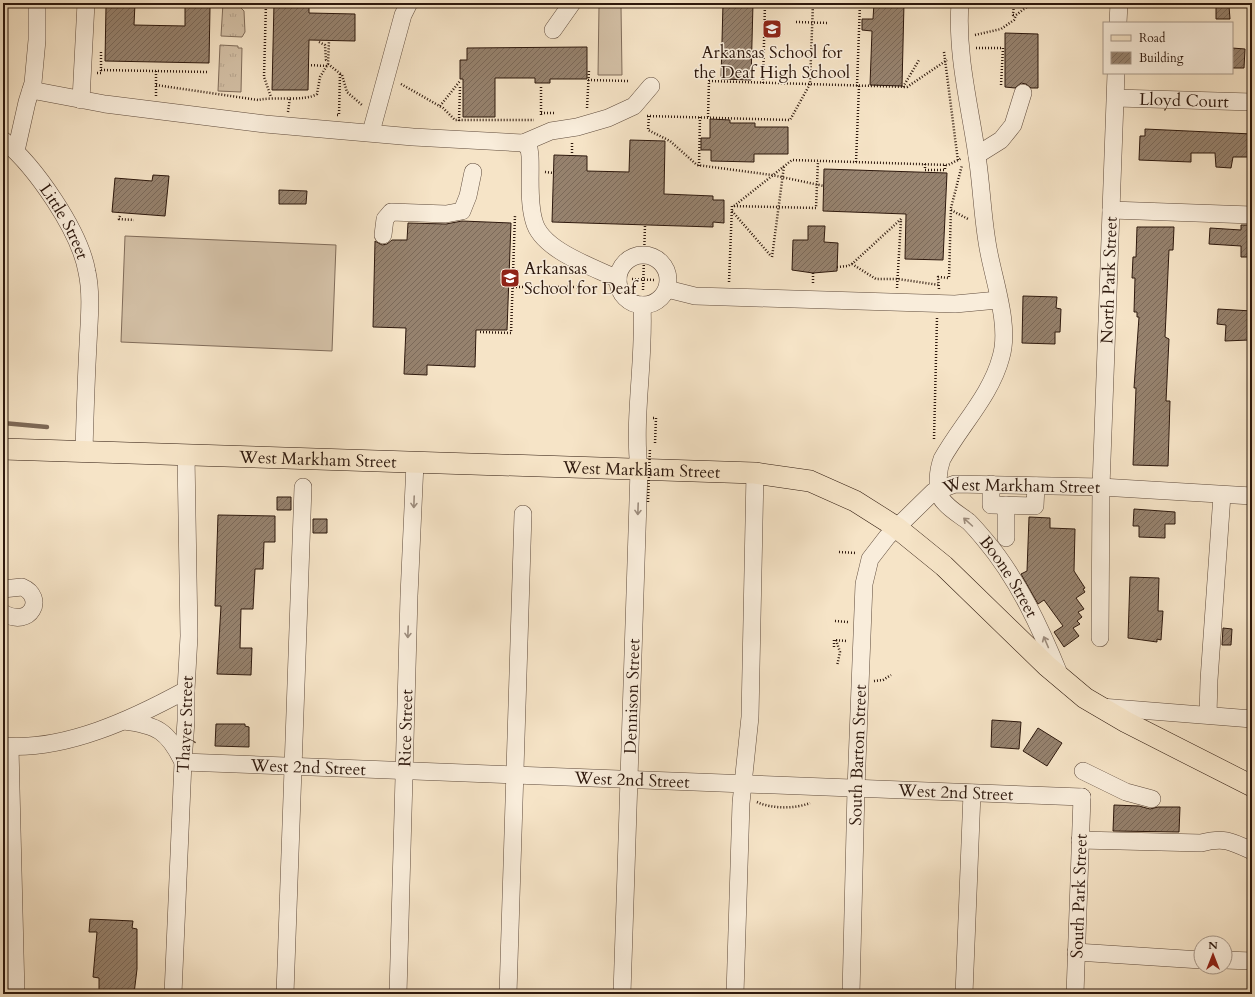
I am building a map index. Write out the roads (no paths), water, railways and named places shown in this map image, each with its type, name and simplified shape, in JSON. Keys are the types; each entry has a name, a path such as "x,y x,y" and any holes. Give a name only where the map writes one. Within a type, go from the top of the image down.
{"main road":[{"name":"West Markham Street","path":"3,448 415,463 755,473 810,481 855,501 896,527"},
{"name":"Boone Street","path":"896,527 944,566 1061,678 1098,707 1252,786"}],"street":[{"path":"16,151 33,83 37,40 37,3"},
{"path":"81,100 86,3"},
{"path":"371,132 404,15 409,3"},
{"path":"553,30 572,3"},
{"path":"938,489 939,468 942,459 955,436 987,392 994,377 1002,356 1004,331 970,156 965,46 960,3"},
{"path":"1118,22 1119,3"},
{"name":"North Park Street","path":"1102,487 1116,74"},
{"path":"31,90 81,100 156,111 279,126 371,132 413,137 523,143 551,131 577,127 608,118 634,106 651,86"},
{"path":"970,156 1000,140 1013,125 1023,93"},
{"name":"Lloyd Court","path":"1116,98 1252,102"},
{"name":"Little Street","path":"3,140 16,151 49,194 74,235 88,272 89,316 84,451"},
{"path":"523,143 529,148 534,221 545,240 558,250 618,283 628,300 642,305 657,301 668,284 667,270 663,264 651,256 644,254 636,255 626,261 619,271 618,283"},
{"path":"384,235 385,219 391,212 446,214 462,211 468,196 473,172"},
{"path":"1112,210 1252,215"},
{"path":"668,284 695,296 955,304 998,300"},
{"name":"Dennison Street","path":"622,994 627,780 639,470 637,438 643,331 642,305"},
{"name":"Thayer Street","path":"173,994 186,721 189,562 186,455"},
{"name":"Rice Street","path":"398,994 415,463"},
{"path":"735,994 743,789 750,717 755,473"},
{"name":"West Markham Street","path":"896,527 924,500 938,489 955,484 1102,487 1252,496"},
{"path":"991,484 990,505 1035,506 1036,486"},
{"path":"285,994 303,487"},
{"path":"1100,638 1102,487"},
{"name":"Boone Street","path":"938,489 942,499 969,522 999,559 1031,613 1061,678"},
{"path":"1208,715 1209,680 1222,495"},
{"path":"1006,505 1006,538"},
{"path":"508,994 523,514"},
{"name":"South Barton Street","path":"851,994 856,788 864,584 870,559 877,548 896,527"},
{"path":"3,589 22,587 32,594 34,600 32,611 24,617 14,618 3,613"},
{"path":"16,994 7,747 48,744 87,734 124,721 186,690"},
{"path":"1098,707 1252,719"},
{"path":"124,721 145,724 159,730 166,736 183,762"},
{"name":"West 2nd Street","path":"183,762 627,780 743,789 856,788 1082,797"},
{"path":"1083,772 1126,792 1152,799"},
{"path":"1082,797 1104,783"},
{"path":"964,994 972,793"},
{"name":"South Park Street","path":"1075,994 1082,797"},
{"path":"1080,840 1201,843 1216,839 1228,840 1252,851"},
{"path":"1076,952 1193,959"},
{"path":"1233,960 1252,961"}],"waterway":[{"path":"3,423 47,427"}],"place":[{"name":"Arkansas School for the Deaf High School","path":"772,29"},
{"name":"Arkansas School for Deaf","path":"510,278"}]}
